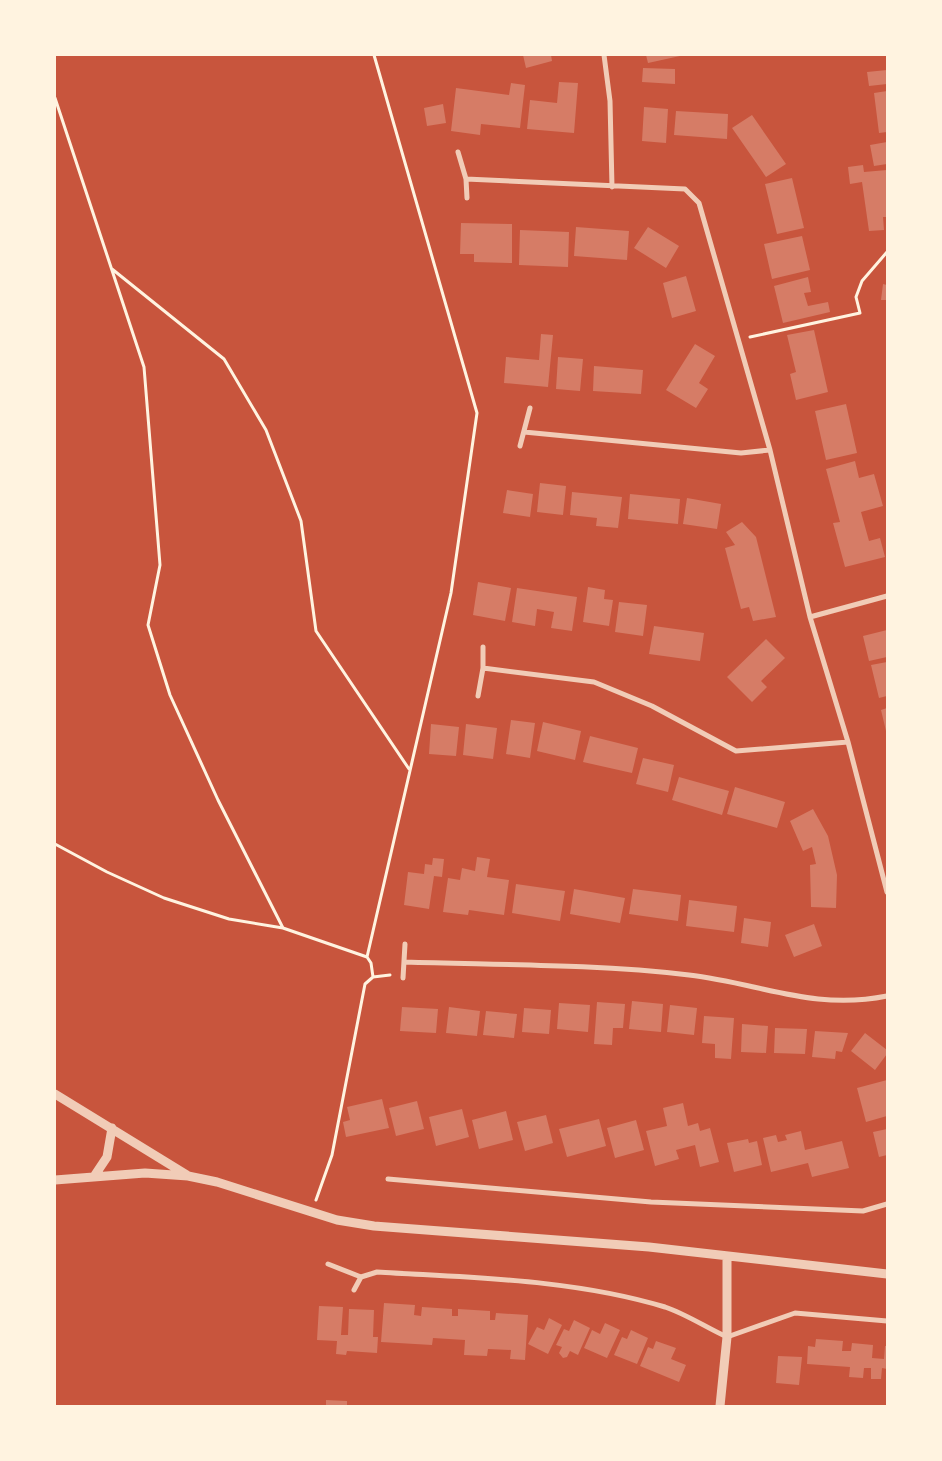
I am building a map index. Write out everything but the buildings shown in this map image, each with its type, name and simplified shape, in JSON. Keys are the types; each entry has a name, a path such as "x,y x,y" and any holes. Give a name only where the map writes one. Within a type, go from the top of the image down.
{"street":[{"path":"604,55 610,101 612,187"},
{"path":"458,152 466,179 467,198"},
{"path":"466,179 685,189 694,195 699,203 770,450 810,617 848,742 887,892"},
{"path":"520,446 530,408"},
{"path":"524,432 741,453 770,450"},
{"path":"810,617 887,596"},
{"path":"478,696 483,668 483,647"},
{"path":"483,668 594,682 652,706 736,751 848,742"},
{"path":"403,975 405,944"},
{"path":"405,962 619,970 690,975 799,998 870,1000 887,996"},
{"path":"55,1094 188,1176"},
{"path":"95,1175 107,1157 112,1128"},
{"path":"55,1180 145,1172 188,1176 218,1182 337,1220 374,1226 649,1248 887,1274"},
{"path":"388,1179 650,1202 863,1211 887,1204"},
{"path":"720,1406 727,1337 727,1257"},
{"path":"328,1264 361,1277 377,1272 546,1283 628,1298 667,1308 727,1337 795,1314 887,1321"},
{"path":"354,1290 361,1277"}],"path":[{"path":"367,957 450,594 477,413 374,55"},
{"path":"55,98 144,367 160,565 148,625 170,695 218,800 283,928"},
{"path":"739,339 860,313 856,297 862,282 887,252"},
{"path":"112,269 224,358 266,430 301,521 316,632 409,770"},
{"path":"55,844 107,872 164,898 229,919 283,928 367,957 371,963 372,977"},
{"path":"312,1213 332,1154 365,984 372,977 403,975"}]}
